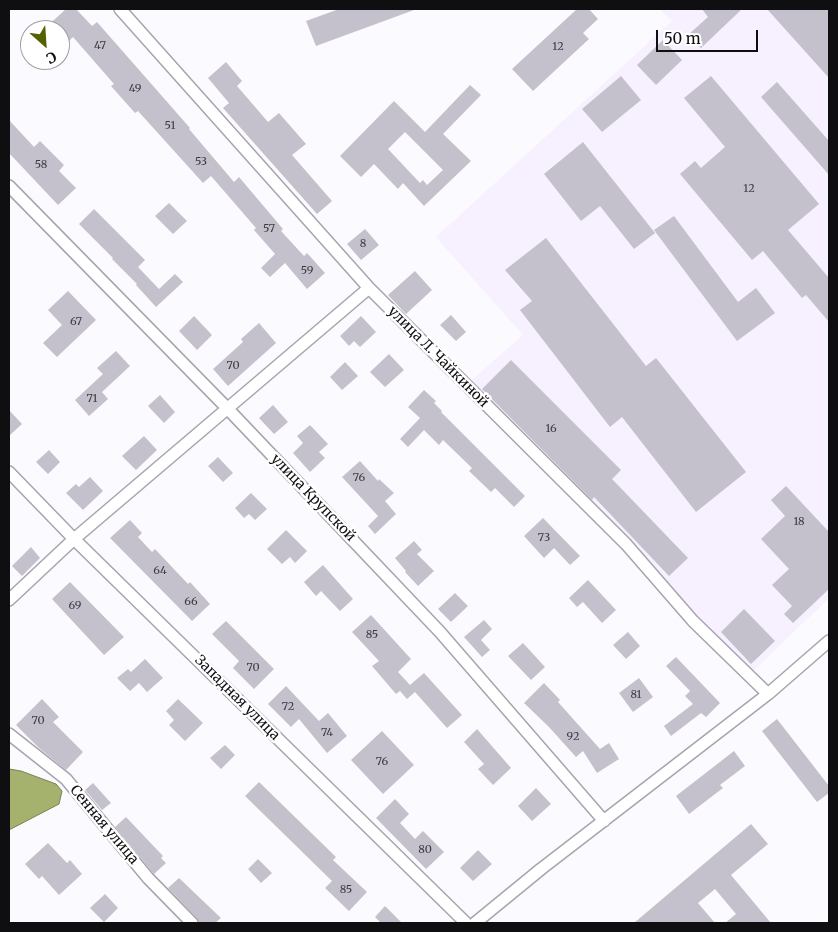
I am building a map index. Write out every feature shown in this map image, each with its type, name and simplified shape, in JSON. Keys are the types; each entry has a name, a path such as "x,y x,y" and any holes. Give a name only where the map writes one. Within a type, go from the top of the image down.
{"street":[{"name":"улица Л. Чайкиной","path":"120,9 369,288 626,544 693,621 768,694"},
{"name":"улица Крупской","path":"9,186 227,408 440,632 604,822"},
{"path":"9,600 74,539 369,288"},
{"name":"Западная улица","path":"9,472 74,539 466,923"},
{"path":"475,923 541,869 768,694 829,641"},
{"name":"Сенная улица","path":"9,734 66,779 148,878 192,923"}],"shaded area":[{"path":"659,9 829,9 829,598 752,672 464,387 523,335 436,237 672,21"},
{"path":"9,769 21,771 56,784 62,791 59,804 9,830"}],"building":[{"path":"66,9 76,9 92,26 97,22 190,128 234,182 239,177 283,229 281,231 304,256 307,253 325,273 307,289 285,263 270,277 261,268 275,254 254,230 256,228 211,176 203,183 138,111 135,113 111,86 114,84 73,37 70,40 70,20 54,20"},
{"path":"339,9 414,10 316,46 306,21"},
{"path":"577,9 589,9 598,19 583,33 589,39 533,91 512,69"},
{"path":"702,9 742,9 701,48 688,35 708,17"},
{"path":"767,9 829,9 829,78"},
{"path":"663,40 682,60 656,85 637,65"},
{"path":"226,62 242,81 237,86 268,122 279,113 306,144 292,155 332,201 317,214 223,108 229,103 208,78"},
{"path":"621,76 641,100 602,132 582,109"},
{"path":"711,76 819,204 788,230 829,278 829,322 806,295 802,298 763,251 752,260 680,174 695,161 701,168 725,147 684,98"},
{"path":"777,82 829,141 829,175 761,97"},
{"path":"470,85 481,95 443,134 471,161 424,206 403,183 398,189 374,164 361,177 340,156 394,101 425,132","holes":["405,132 443,170 427,185 423,180 420,183 388,149"]},
{"path":"9,120 34,147 40,141 64,165 59,171 76,188 58,205 9,153"},
{"path":"583,142 655,233 634,249 600,206 581,221 544,174"},
{"path":"169,203 187,221 173,234 155,216"},
{"path":"94,209 145,260 138,267 159,289 175,274 183,282 156,307 113,258 79,224"},
{"path":"674,216 738,302 756,288 775,313 737,341 654,230"},
{"path":"365,229 379,245 361,260 347,244"},
{"path":"546,238 646,366 656,358 746,472 696,512 622,417 610,427 520,310 532,301 505,270"},
{"path":"415,271 432,290 406,314 388,295"},
{"path":"68,291 96,320 57,357 43,343 62,325 48,310"},
{"path":"451,315 466,332 456,341 440,325"},
{"path":"194,316 212,335 197,350 179,331"},
{"path":"361,316 376,332 360,347 354,341 349,346 340,336"},
{"path":"259,323 276,343 228,386 213,369 243,342 241,339"},
{"path":"116,351 130,366 102,392 108,399 89,416 75,400 103,374 97,368"},
{"path":"389,354 404,370 385,387 370,372"},
{"path":"511,360 621,470 612,479 688,558 669,576 594,497 592,500 482,389"},
{"path":"345,362 358,376 342,390 330,377"},
{"path":"424,390 436,401 434,403 441,412 525,496 514,507 495,488 491,492 469,471 472,468 443,440 439,445 424,430 408,447 400,439 420,418 408,407"},
{"path":"160,395 175,412 164,423 148,406"},
{"path":"273,405 288,422 274,434 259,418"},
{"path":"9,410 22,424 9,436"},
{"path":"310,425 328,444 319,452 325,458 310,472 293,453 303,443 297,436"},
{"path":"144,436 157,450 136,470 122,456"},
{"path":"49,450 60,462 48,474 36,462"},
{"path":"218,457 233,473 223,482 208,466"},
{"path":"360,461 378,481 379,479 394,493 385,501 396,514 375,534 368,526 378,516 342,477"},
{"path":"90,477 103,491 83,510 66,493 76,484 79,487"},
{"path":"786,486 829,532 829,589 793,623 784,614 792,606 772,585 789,569 761,539 785,516 771,500"},
{"path":"251,493 267,509 255,520 249,514 244,518 235,508"},
{"path":"543,518 580,556 570,565 554,548 544,558 524,536"},
{"path":"130,520 142,533 138,537 152,552 155,549 210,604 192,621 110,538"},
{"path":"286,530 307,551 295,563 290,557 282,564 267,549"},
{"path":"414,541 422,550 417,554 434,571 418,586 395,558"},
{"path":"31,547 40,558 22,576 12,566"},
{"path":"323,565 353,599 340,611 321,591 316,596 304,582"},
{"path":"588,580 616,610 602,623 583,602 577,607 569,598"},
{"path":"70,582 124,637 104,655 52,599"},
{"path":"455,593 468,606 451,622 438,609"},
{"path":"744,609 775,641 751,664 721,632"},
{"path":"371,615 411,659 398,672 410,685 424,673 462,715 447,728 415,692 407,699 400,691 396,694 372,666 379,661 352,632"},
{"path":"484,620 492,629 481,640 490,650 482,657 464,637"},
{"path":"226,621 274,669 254,689 233,668 239,661 212,634"},
{"path":"628,632 640,646 626,659 613,645"},
{"path":"523,643 545,667 531,680 508,656"},
{"path":"676,657 720,703 706,717 701,713 671,736 664,726 693,704 685,696 690,691 666,666"},
{"path":"145,659 163,678 147,692 139,683 130,691 117,678 128,669 131,672"},
{"path":"639,678 653,697 633,712 619,693"},
{"path":"544,683 560,700 558,702 600,749 609,743 619,759 597,773 583,751 576,757 524,703"},
{"path":"286,686 319,721 328,713 347,736 327,753 299,719 291,727 268,704"},
{"path":"42,699 59,717 53,722 83,752 66,770 39,748 16,725"},
{"path":"178,699 203,723 185,741 169,725 174,720 166,711"},
{"path":"777,719 829,786 829,793 817,802 762,731"},
{"path":"477,729 511,768 493,785 478,769 484,764 464,742"},
{"path":"382,731 414,765 383,794 351,760"},
{"path":"225,745 235,755 221,769 210,758"},
{"path":"734,751 745,766 720,785 723,788 689,814 676,796"},
{"path":"259,782 336,857 333,860 367,892 349,911 325,888 332,881 245,796"},
{"path":"93,783 111,803 102,810 85,790"},
{"path":"536,788 551,804 532,821 518,806"},
{"path":"395,799 409,814 400,823 415,839 423,831 444,852 426,869 376,818"},
{"path":"126,817 163,856 161,858 166,863 154,874 115,827"},
{"path":"751,824 768,844 731,875 771,923 725,923 736,914 715,889 698,903 715,923 634,923"},
{"path":"48,843 67,863 70,860 82,874 59,895 42,876 39,879 25,864"},
{"path":"478,850 492,864 473,881 460,868"},
{"path":"258,859 272,873 261,883 248,869"},
{"path":"179,878 221,918 215,923 199,923 197,918 168,888"},
{"path":"105,894 118,908 104,922 90,908"},
{"path":"385,906 402,923 381,923 375,917"}]}
